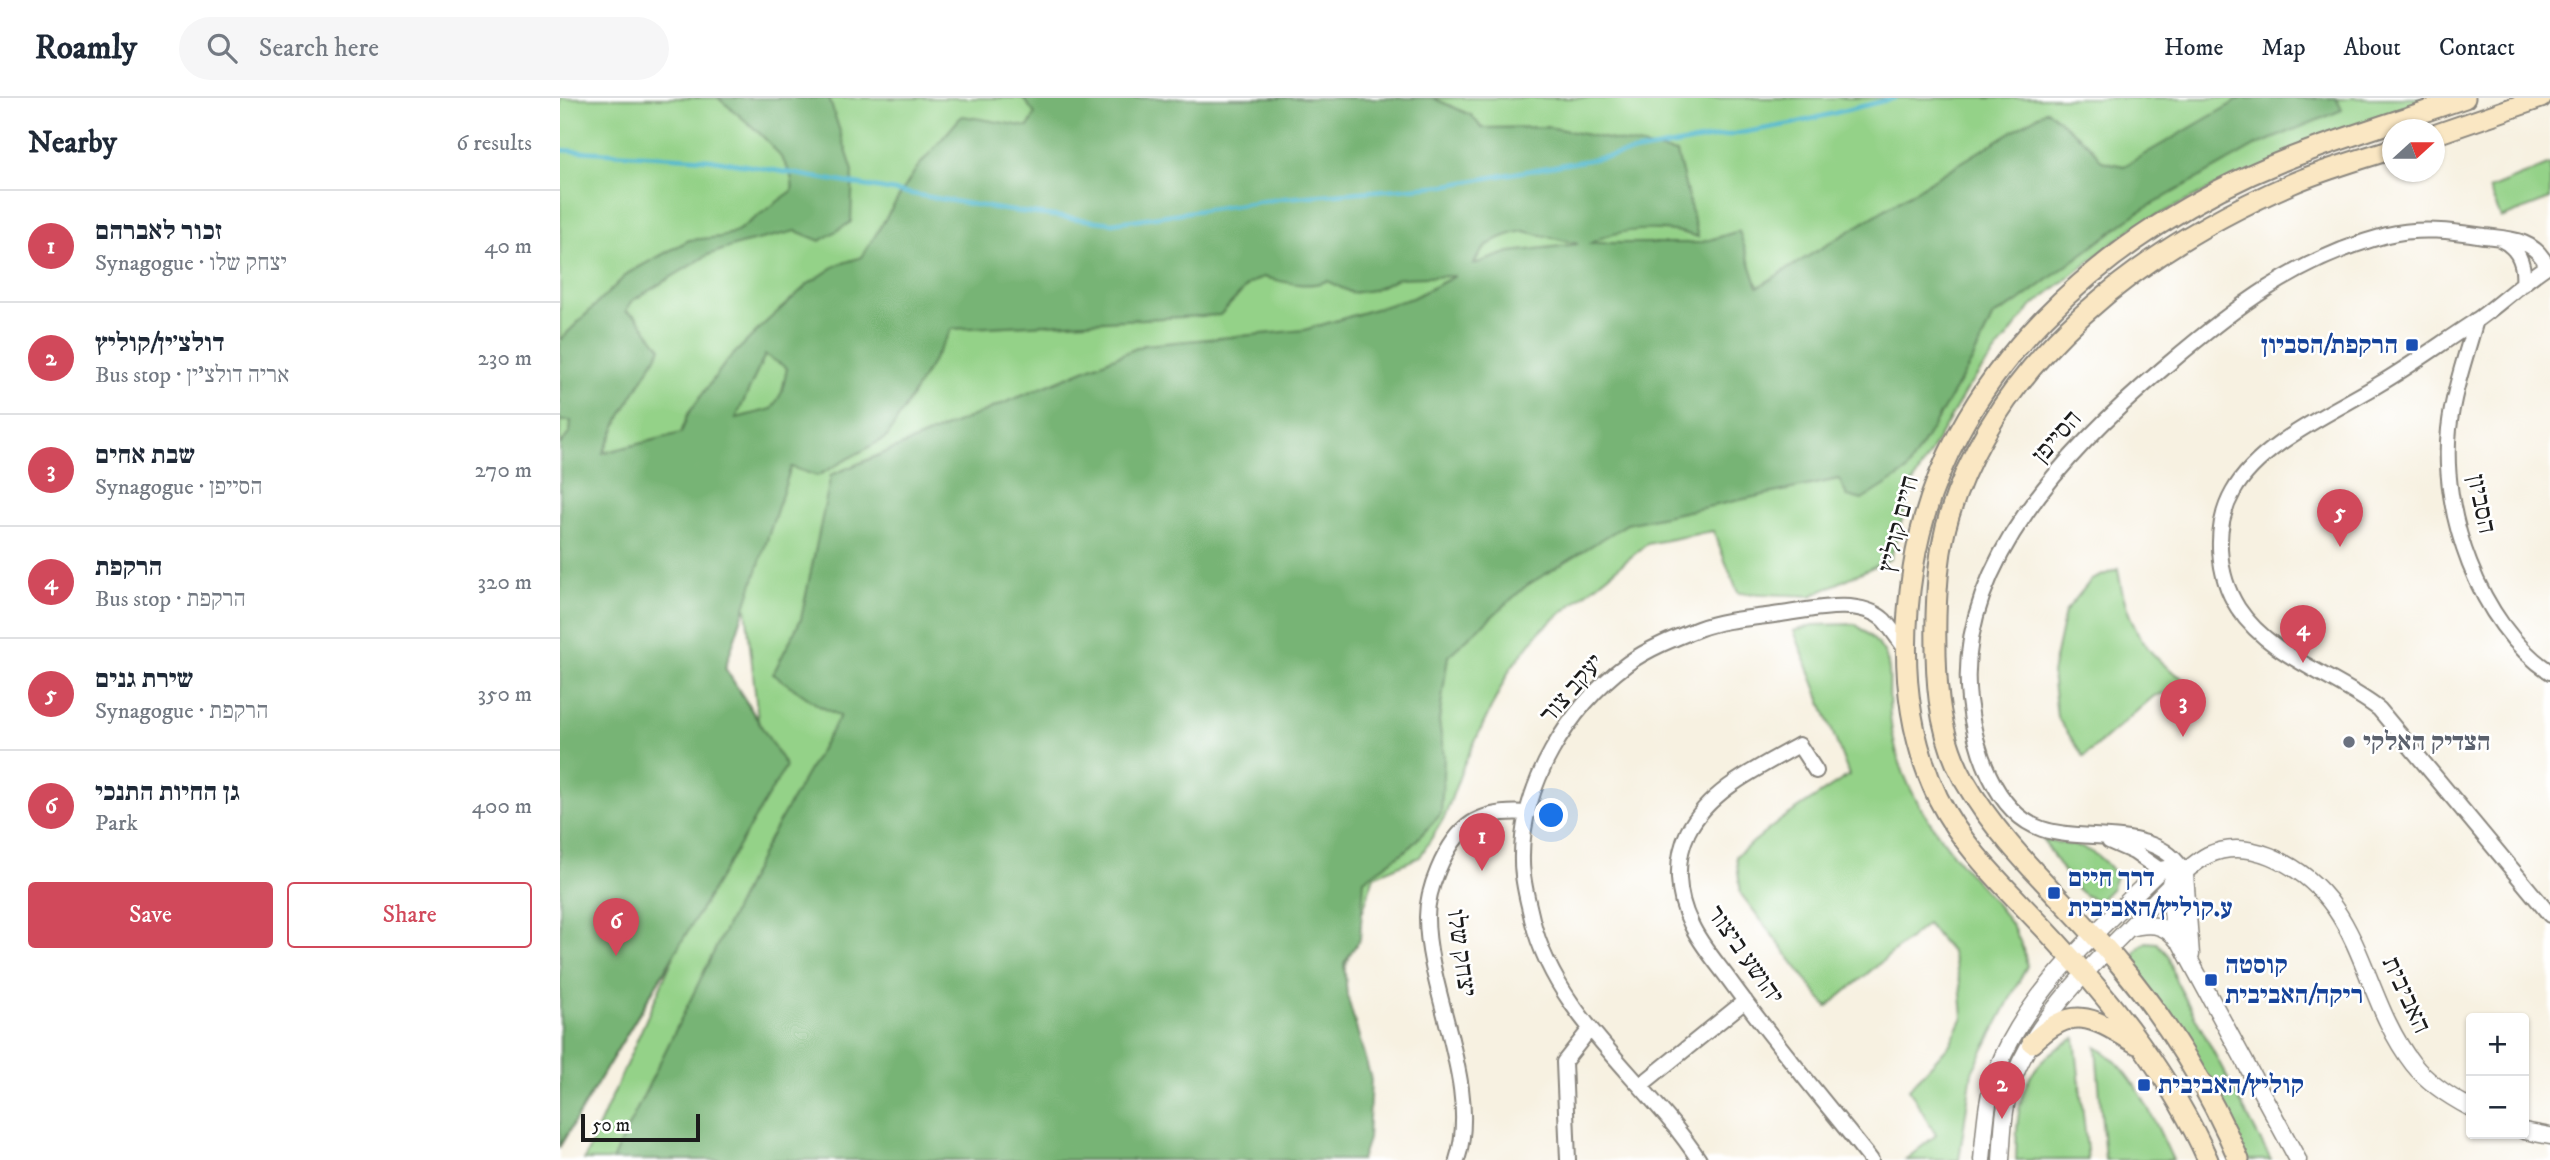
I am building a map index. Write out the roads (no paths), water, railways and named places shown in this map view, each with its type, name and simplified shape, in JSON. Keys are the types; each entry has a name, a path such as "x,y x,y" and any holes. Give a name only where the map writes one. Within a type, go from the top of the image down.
{"main road":[{"name":"חיים קוליץ","path":"2208,1160 2178,1101 2144,1048 2086,974 1977,855 1939,799 1918,741 1906,675 1907,604 1925,510 1939,472 1983,390 2032,330 2066,296 2113,256 2227,187 2283,160 2465,98"},
{"path":"2445,131 2541,98"},
{"name":"חיים קוליץ","path":"2239,1160 2222,1123 2179,1049 2101,943 2028,864 1976,800 1962,778 1944,727 1935,653 1940,555 1957,494 2003,404 2051,346 2127,276 2238,209 2293,183 2382,152"},
{"path":"2032,1043 2048,1028 2074,1017 2104,1025 2144,1048"}],"street":[{"name":"הסייפן","path":"2185,874 2176,860 2158,849 2128,839 2043,829 2025,821 1994,783 1974,731 1969,701 1969,654 1990,579 2017,527 2069,458 2120,405 2235,308 2282,277 2362,243 2403,232 2439,230 2524,242 2538,251 2548,265"},
{"name":"הסייפן","path":"2489,236 2503,240 2516,250 2523,267 2523,284"},
{"path":"2548,265 2476,320 2384,381 2280,443 2262,458 2245,475 2225,508 2220,555 2231,595 2252,626 2266,639 2379,709 2550,915"},
{"name":"הסביון","path":"2476,320 2460,376 2449,444 2455,517 2468,556 2493,611 2511,637 2534,661 2550,671"},
{"name":"יעקב צור","path":"1699,1160 1665,1113 1590,1029 1557,982 1533,922 1522,864 1523,834 1528,813 1555,745 1573,716 1629,662 1701,628 1731,621 1815,610 1856,608 1882,619 1906,650"},
{"name":"יהושע ביצור","path":"1816,771 1799,745 1750,773 1710,804 1695,821 1679,857 1679,884 1691,926 1745,1002 1871,1160"},
{"name":"יצחק שלו","path":"1457,1160 1461,1118 1460,1083 1430,943 1427,915 1433,881 1457,834 1475,820 1493,813 1528,813"},
{"name":"הסייפן","path":"2098,837 2134,852 2160,870 2172,887"},
{"name":"האביבית","path":"2101,943 2129,928 2185,874 2210,855 2245,849 2285,862 2324,891 2348,928 2396,1037 2413,1064 2432,1084 2466,1105"},
{"path":"2001,1160 2004,1113 2013,1077 2032,1043 2086,974 2101,943 2160,870 2175,867 2185,874 2192,963"},
{"path":"2172,887 2173,924 2182,946"},
{"path":"2129,928 2159,926 2175,936 2298,1160"},
{"path":"1982,1160 1990,1094 2006,1052 2030,1013 2072,959 2101,943"},
{"path":"1640,1085 1745,1002"},
{"path":"1568,1160 1564,1062 1590,1029"},
{"path":"2529,1132 2550,1136"}],"waterway":[{"path":"560,150 709,159 1005,210 1112,223 1285,198 1448,185 1791,124 1895,98"}],"place":[{"name":"הרקפת/הסביון","path":"2412,345"},
{"name":"שירת גנים","path":"2340,547"},
{"name":"הרקפת","path":"2303,663"},
{"name":"שבת אחים","path":"2183,737"},
{"name":"הצדיק האלקי","path":"2349,742"},
{"name":"זכור לאברהם","path":"1482,871"},
{"name":"דרך חיים ע.קוליץ/האביבית","path":"2054,893"},
{"name":"גן החיות התנכי","path":"616,956"},
{"name":"קוסטה ריקה/האביבית","path":"2211,980"},
{"name":"קוליץ/האביבית","path":"2144,1085"},
{"name":"דולצ׳ין/קוליץ","path":"2002,1119"}]}
